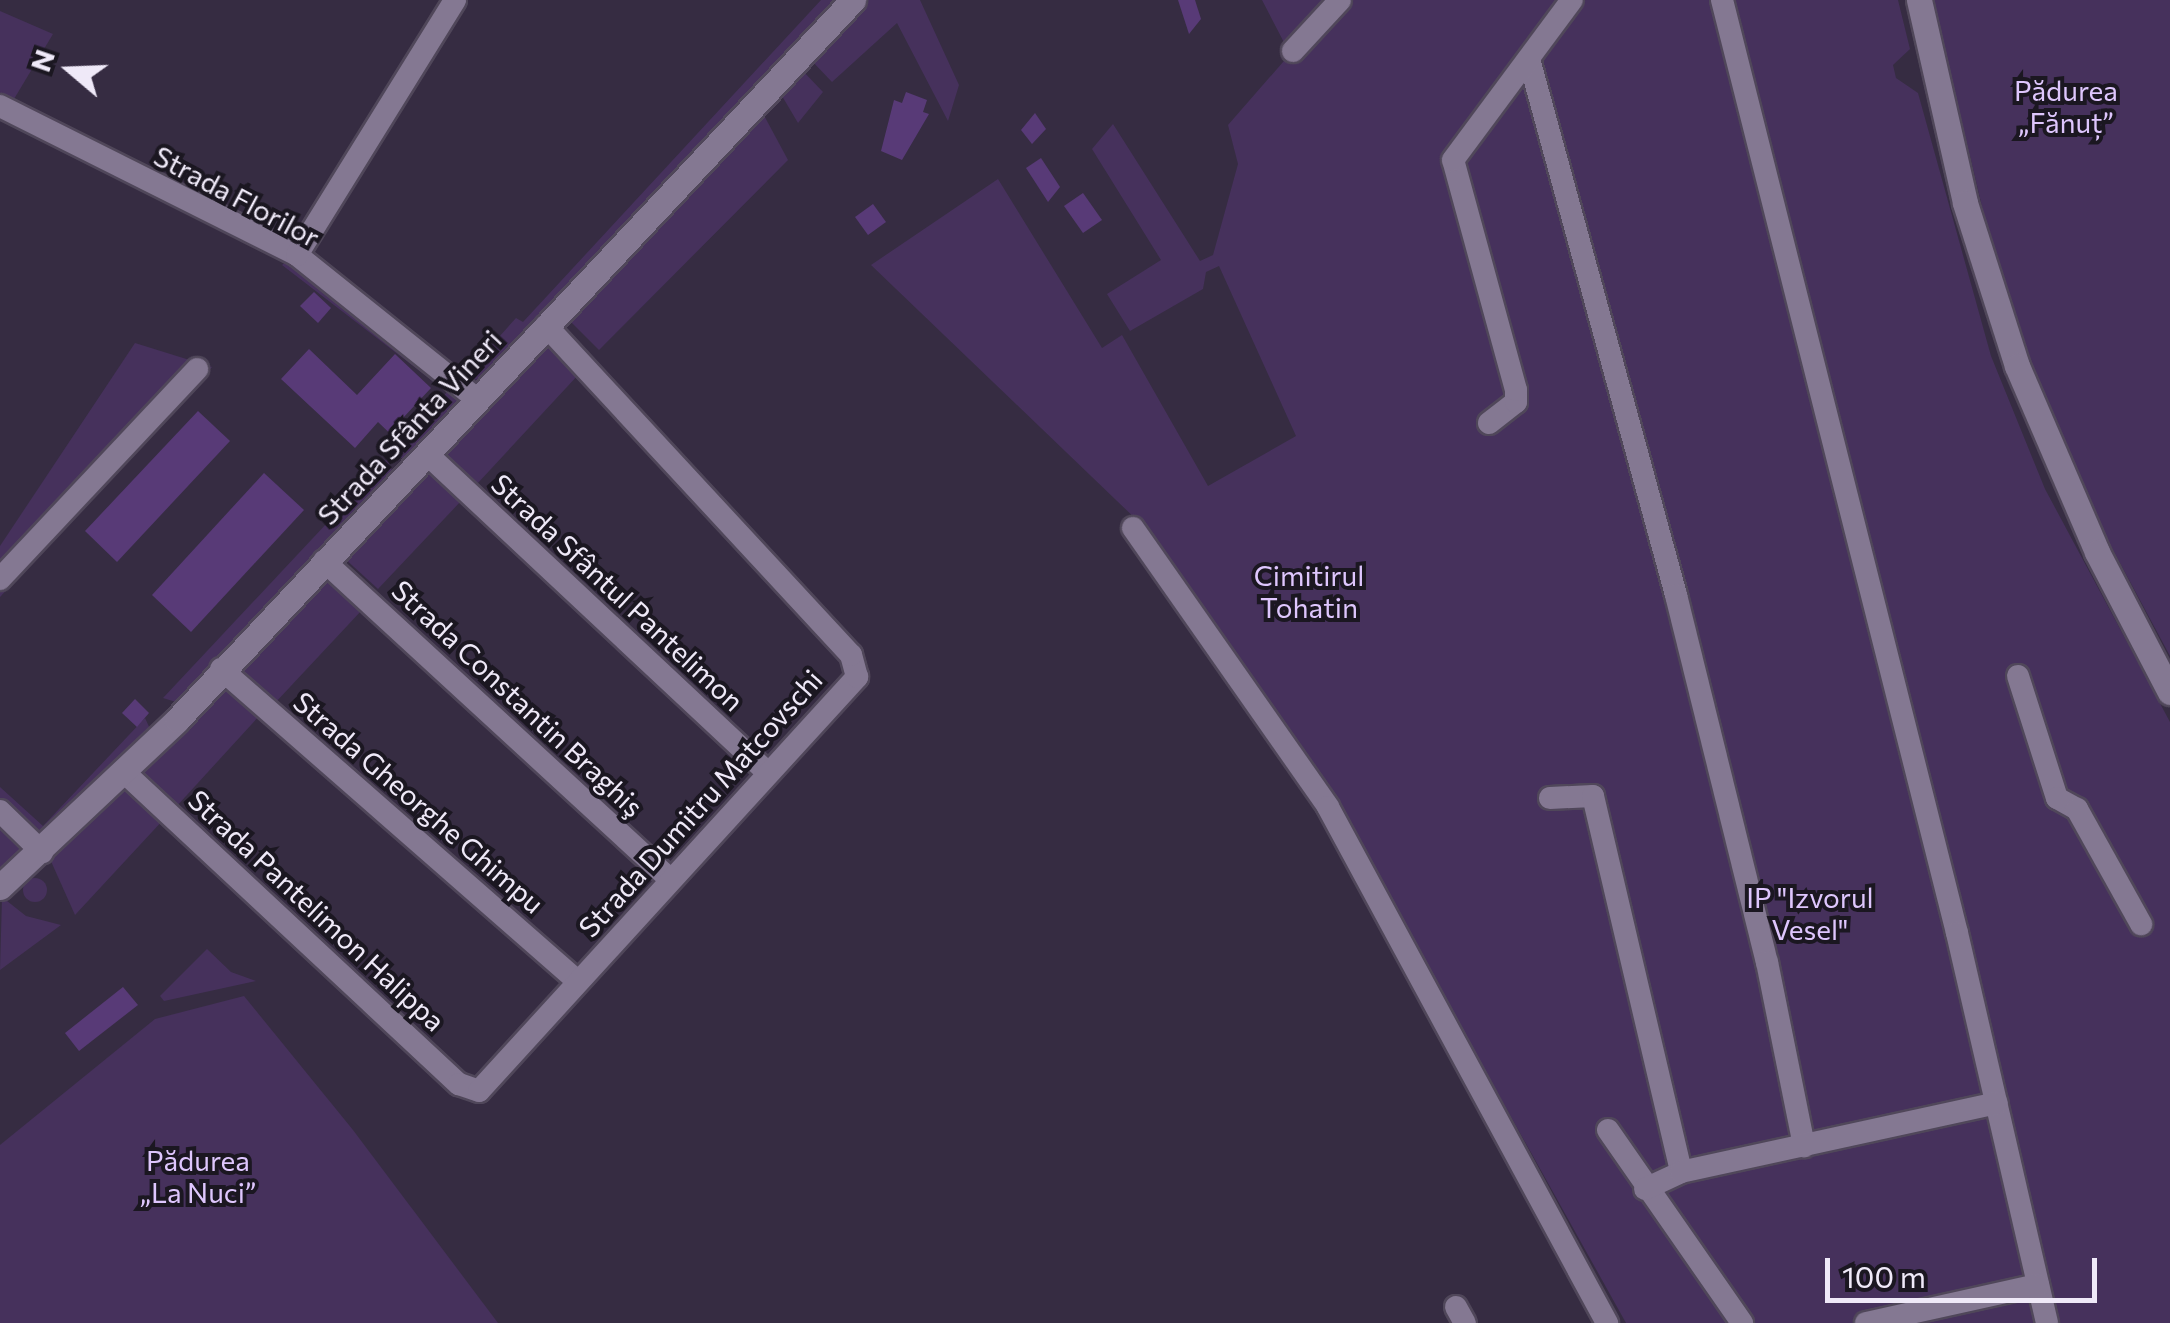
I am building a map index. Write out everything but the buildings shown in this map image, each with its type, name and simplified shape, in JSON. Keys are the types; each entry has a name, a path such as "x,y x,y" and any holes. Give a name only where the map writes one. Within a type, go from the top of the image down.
{"street":[{"path":"297,256 455,0"},
{"name":"Strada Sfânta Vineri","path":"0,887 124,772 854,0"},
{"path":"1293,51 1340,0"},
{"path":"1489,423 1506,414 1516,390 1453,160 1572,0"},
{"path":"1722,0 1997,1102 2047,1323"},
{"path":"1919,0 1965,203 2017,366 2097,552 2170,692"},
{"path":"1529,60 1676,595 1767,962 1804,1146"},
{"name":"Strada Florilor","path":"0,106 297,256 478,400"},
{"name":"Strada Dumitru Matcovschi","path":"470,1091 479,1091 857,676 851,656 546,326"},
{"path":"0,579 197,370"},
{"name":"Strada Sfântul Pantelimon","path":"427,454 768,773"},
{"path":"1133,528 1328,807 1607,1323"},
{"name":"Strada Constantin Braghiş","path":"324,561 670,880"},
{"name":"Strada Gheorghe Ghimpu","path":"221,669 578,981"},
{"path":"2018,676 2057,798 2077,809 2140,924"},
{"name":"Strada Pantelimon Halippa","path":"124,772 470,1091"},
{"path":"1550,798 1593,796 1681,1172"},
{"path":"0,811 42,852"},
{"path":"1645,1189 1681,1172 1997,1102"},
{"path":"1608,1130 1645,1189 1742,1323"},
{"path":"1866,1323 2038,1285"}],"green space":[{"path":"821,0 844,0 485,380 467,379 456,370 470,369 516,318 523,322"},
{"path":"866,0 920,0 959,85 948,121 897,23 832,82 810,59"},
{"name":"IP \"Izvorul Vesel\"","path":"1262,0 1898,0 1910,49 1893,65 1896,78 1918,93 1991,356 2045,489 2170,722 2170,1323 1626,1323 1345,819 1141,524 871,265 998,179 1102,348 1122,335 1208,486 1296,436 1219,266 1206,272 1203,289 1130,331 1107,294 1161,260 1092,149 1113,124 1200,261 1213,255 1238,164 1228,125 1290,54"},
{"name":"Pădurea „Fănuț”","path":"1933,0 2170,0 2170,656 2070,470 1998,274"},
{"path":"0,11 53,34 11,104 0,98"},
{"path":"801,69 823,92 798,123 779,91"},
{"path":"761,110 788,160 599,350 567,318"},
{"path":"287,261 458,397 458,406 408,462 393,453 447,392 282,265"},
{"path":"545,342 579,374 477,484 443,453"},
{"path":"135,343 212,367 0,597 0,546"},
{"path":"387,459 394,475 179,703 163,698"},
{"path":"428,468 462,500 378,589 343,557"},
{"path":"325,575 362,610 275,703 239,671"},
{"path":"225,684 260,715 176,807 139,774"},
{"path":"145,718 152,733 49,832 37,831 0,804 0,787 43,826"},
{"path":"127,785 164,819 75,915 50,859"},
{"path":"6,823 20,843 19,855 0,874 0,828"},
{"path":"35,878 47,890 35,902 23,890"},
{"path":"2,897 26,916 61,925 0,970"},
{"path":"207,949 231,972 256,981 164,1001 160,996"},
{"name":"Pădurea „La Nuci”","path":"244,996 353,1130 498,1323 0,1323 0,1145 155,1019"}],"park label":[{"name":"Cimitirul Tohatin","path":"1309,591"}]}
